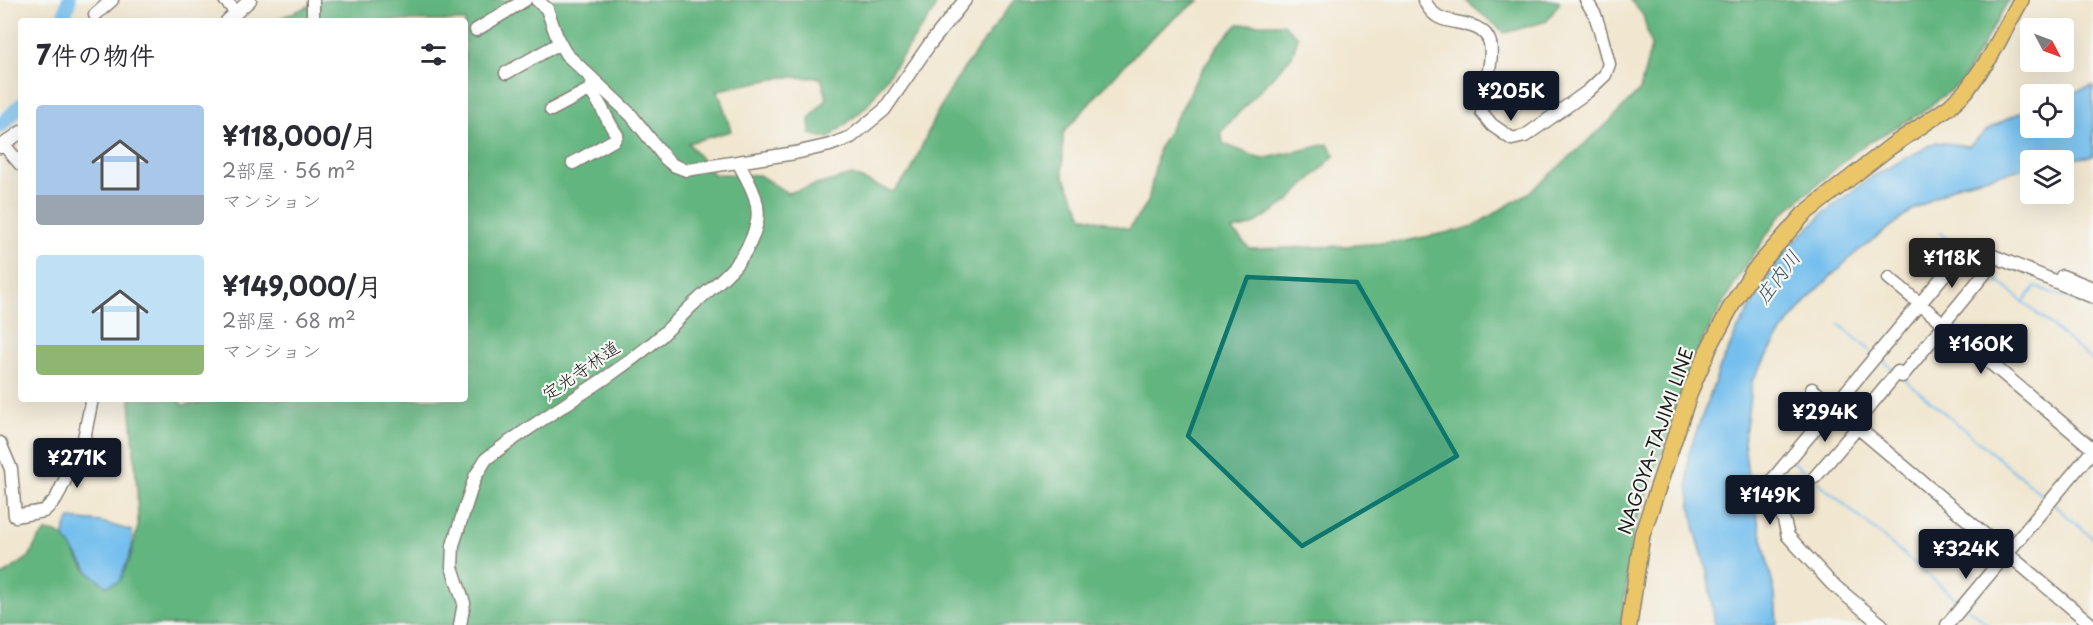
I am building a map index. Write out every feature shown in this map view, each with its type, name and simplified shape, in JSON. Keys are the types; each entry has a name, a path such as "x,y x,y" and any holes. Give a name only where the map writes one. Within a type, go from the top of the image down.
{"main road":[{"name":"NAGOYA-TAJIMI LINE","path":"1629,625 1642,535 1691,388 1733,303 1752,273 1804,214 1890,147 1950,107 1966,91 1990,57 2021,0"}],"street":[{"path":"93,18 99,0"},
{"path":"93,18 112,0"},
{"path":"225,0 232,17 250,0"},
{"path":"313,18 314,0"},
{"path":"476,30 525,0"},
{"path":"537,0 547,9 566,54 592,86 609,125 617,135 614,140 573,163"},
{"path":"592,86 631,115 658,150 673,165 686,170 795,153 830,145 851,137 889,105 929,45 965,0"},
{"path":"1424,0 1430,10 1440,19 1463,23 1480,30 1490,42 1490,58 1482,112 1492,125 1512,139 1525,136 1587,92 1605,75 1609,64 1595,15 1586,0"},
{"path":"506,73 560,43"},
{"path":"551,110 592,86"},
{"path":"18,134 2,146 18,162"},
{"name":"定光寺林道","path":"460,625 464,603 452,567 453,545 475,477 486,459 654,342 696,301 727,276 744,253 757,225 753,189 738,162"},
{"path":"1882,625 1831,583 1788,536 1773,479 1964,251 1974,248 2093,297"},
{"path":"2033,273 2042,269 2093,288"},
{"path":"1815,477 1898,372 1902,376 1985,273"},
{"path":"1889,278 2093,450 1947,625"},
{"path":"1812,389 2092,625"},
{"path":"0,443 11,469 15,516 44,511 56,499 67,476 81,458 91,402"}],"highlighted area":[{"path":"1247,277 1357,282 1457,456 1302,546 1188,436"}],"green space":[{"path":"323,0 938,0 933,12 866,107 828,139 810,134 809,119 827,98 821,78 784,77 718,90 731,131 688,143 713,174 759,175 787,193 852,175 893,192 911,171 935,116 960,74 1014,0 1200,0 1145,44 1063,133 1063,174 1083,216 1129,229 1148,202 1159,148 1194,83 1218,45 1238,24 1283,24 1298,37 1292,56 1220,133 1224,144 1262,159 1328,144 1335,155 1288,202 1251,226 1232,230 1250,249 1344,246 1405,241 1470,228 1530,192 1608,123 1640,90 1651,46 1643,15 1630,0 2009,0 1962,81 1921,113 1861,147 1779,217 1741,273 1702,341 1634,529 1621,625 0,625 0,577 29,557 37,541 46,531 63,536 82,565 91,573 120,580 131,555 138,526 130,402 180,402 182,405 216,402 468,402 468,18 280,18"},
{"path":"1469,0 1558,0 1560,2 1547,21 1505,33 1467,2"}],"water":[{"name":"庄内川","path":"2093,86 2093,156 2074,159 2074,150 2020,150 2020,170 1959,184 1913,210 1853,255 1812,295 1781,332 1752,381 1744,442 1748,475 1775,594 1777,625 1715,625 1707,571 1694,526 1688,486 1688,455 1720,367 1738,329 1780,256 1826,211 1870,178 1936,142 1969,146 1990,128 2020,113 2020,138 2074,138 2074,92"},
{"path":"70,519 101,522 132,531 132,548 120,581 106,586 89,572 64,537 65,527"}],"waterway":[{"path":"64,18 69,0"},
{"path":"0,126 18,108"},
{"path":"1940,233 1960,249"},
{"path":"1967,255 1983,268"},
{"path":"1990,274 2093,361"},
{"path":"2023,302 2036,287 2093,307"},
{"path":"1839,324 1874,354"},
{"path":"1881,359 1895,371"},
{"path":"1904,379 2047,499"},
{"path":"1780,451 1786,455"},
{"path":"1792,461 1811,476"},
{"path":"1818,482 1960,602"},
{"path":"2054,505 2093,538"},
{"path":"1967,607 1988,625"}]}
